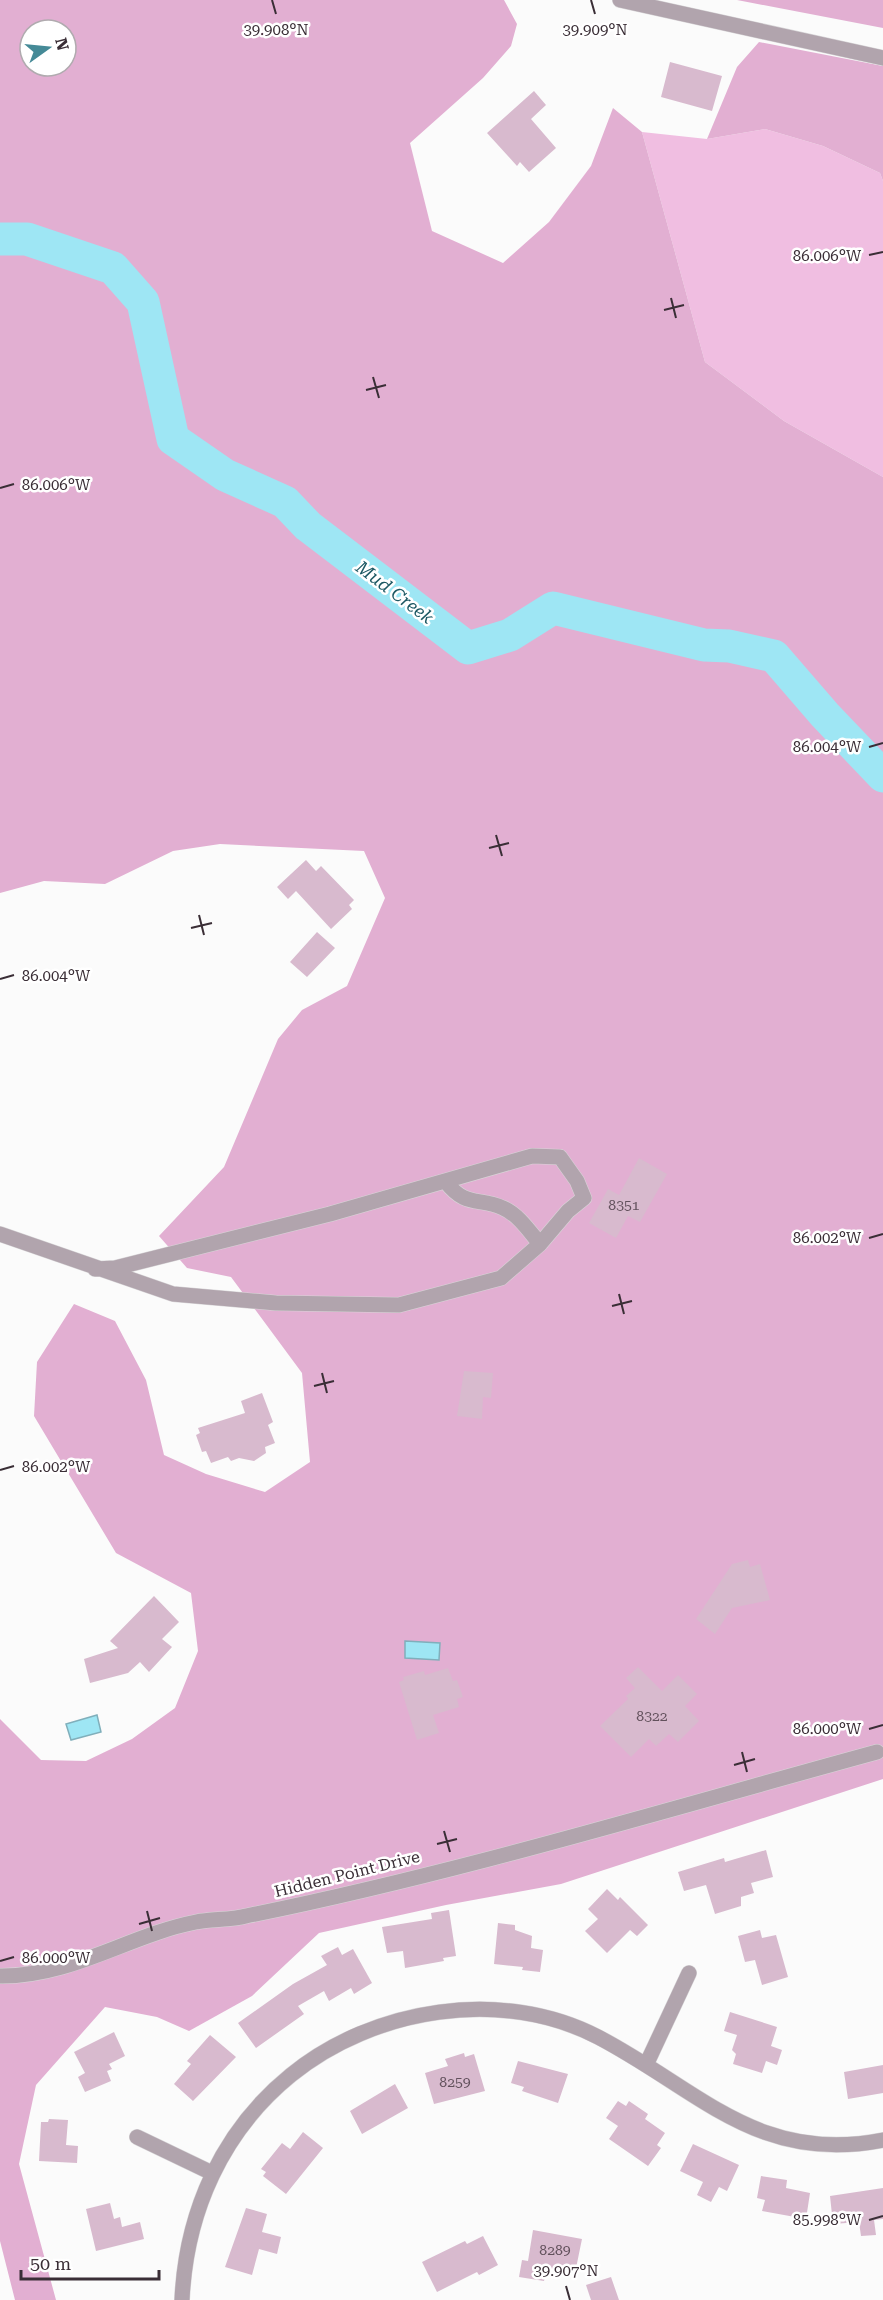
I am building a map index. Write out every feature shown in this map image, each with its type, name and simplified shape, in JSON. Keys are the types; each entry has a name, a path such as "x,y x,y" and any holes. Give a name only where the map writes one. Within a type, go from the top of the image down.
{"street":[{"path":"620,0 883,58"},
{"path":"0,1234 63,1255 95,1269 173,1294 276,1303 399,1305 501,1278 540,1244 568,1211 584,1198 577,1181 560,1157 532,1156 446,1182 115,1268 95,1269"},
{"path":"446,1182 456,1195 503,1207 518,1218 540,1244"},
{"name":"Hidden Point Drive","path":"0,1976 35,1974 67,1967 131,1941 189,1923 246,1916 389,1882 877,1752"},
{"path":"646,2064 689,1973"},
{"path":"182,2300 189,2240 212,2173 249,2117 271,2092 297,2070 349,2038 405,2018 473,2010 541,2018 598,2037 646,2064 725,2116 758,2130 782,2138 824,2144 883,2140"},
{"path":"136,2137 212,2173"}],"shaded area":[{"path":"0,0 504,0 517,24 511,46 483,78 410,143 432,231 503,263 549,222 591,166 613,108 642,132 705,362 784,421 883,477 883,1779 561,1884 446,1905 319,1933 252,1996 189,2031 157,2017 105,2007 36,2085 19,2164 56,2300 15,2300 0,2241 0,1719 41,1760 86,1761 132,1739 175,1708 198,1651 191,1593 116,1553 34,1416 37,1362 74,1304 115,1321 146,1380 164,1455 206,1474 265,1492 310,1462 302,1373 231,1277 187,1268 159,1236 224,1167 278,1039 302,1010 347,986 385,898 364,851 220,844 173,851 105,884 44,881 0,893"},
{"path":"737,0 883,0 883,28"},
{"path":"759,42 883,66 883,181 880,173 823,146 765,129 707,139 737,67"},
{"path":"765,129 823,146 880,173 883,181 883,477 784,421 705,362 642,132 707,139"}],"water":[{"path":"405,1641 440,1643 439,1660 405,1658"},
{"path":"97,1715 101,1732 71,1740 66,1724"}],"building":[{"path":"670,62 722,76 712,111 661,97"},
{"path":"534,91 546,105 531,119 556,148 529,172 520,162 517,166 487,133"},
{"path":"306,860 316,871 321,866 354,900 349,905 352,909 331,929 296,891 288,899 277,887"},
{"path":"317,932 335,948 307,977 290,962"},
{"path":"639,1158 667,1174 640,1222 628,1216 616,1238 589,1223 608,1189 619,1195"},
{"path":"464,1371 493,1373 491,1398 483,1397 482,1419 457,1416"},
{"path":"262,1393 273,1422 268,1425 275,1443 265,1447 266,1453 254,1461 239,1458 231,1461 228,1457 211,1463 206,1451 202,1452 196,1435 200,1433 198,1428 245,1413 241,1401"},
{"path":"748,1560 750,1567 760,1564 770,1600 732,1608 715,1634 696,1619 732,1564"},
{"path":"154,1596 179,1622 162,1639 172,1647 149,1672 140,1662 128,1673 90,1683 84,1659 118,1648 110,1641"},
{"path":"638,1667 662,1691 678,1675 697,1694 685,1706 699,1721 678,1742 669,1734 656,1746 649,1739 631,1757 600,1726 628,1699 626,1696 635,1688 626,1678"},
{"path":"448,1668 453,1681 457,1680 463,1697 457,1699 459,1707 433,1715 439,1733 417,1740 399,1682 404,1680 403,1677 424,1671 425,1675"},
{"path":"766,1850 773,1877 751,1883 754,1893 741,1897 741,1906 715,1914 706,1885 684,1891 678,1872 724,1858 725,1862"},
{"path":"607,1889 618,1900 620,1897 648,1925 637,1936 630,1930 607,1953 585,1931 598,1919 588,1909"},
{"path":"449,1910 456,1956 443,1958 444,1961 405,1968 403,1951 387,1953 382,1927 432,1919 431,1913"},
{"path":"498,1923 515,1925 515,1930 532,1936 531,1948 543,1950 540,1972 522,1970 523,1967 494,1964"},
{"path":"760,1930 762,1938 776,1935 788,1977 762,1985 755,1960 745,1962 738,1936"},
{"path":"338,1947 342,1955 353,1949 372,1983 354,1994 351,1988 329,2001 324,1991 298,2006 304,2014 256,2048 238,2023 293,1984 327,1965 321,1956"},
{"path":"730,2012 777,2027 771,2046 782,2050 777,2065 766,2061 762,2073 733,2064 736,2054 732,2050 737,2035 724,2031"},
{"path":"114,2032 125,2056 109,2064 112,2069 107,2071 111,2081 85,2092 78,2077 85,2073 74,2052"},
{"path":"210,2035 236,2057 193,2101 174,2084 191,2064 187,2061"},
{"path":"464,2053 465,2057 474,2054 485,2091 434,2104 425,2073 448,2066 445,2059"},
{"path":"518,2061 568,2074 558,2103 522,2091 524,2087 511,2083"},
{"path":"883,2065 883,2093 848,2099 844,2072"},
{"path":"395,2084 408,2108 362,2134 350,2111"},
{"path":"618,2101 626,2106 629,2101 648,2114 645,2119 665,2133 657,2145 661,2148 648,2166 609,2139 618,2126 606,2118"},
{"path":"49,2119 68,2120 66,2145 78,2146 77,2163 39,2161 41,2122 48,2122"},
{"path":"303,2132 323,2148 286,2194 263,2176 266,2172 261,2169 282,2143 290,2149"},
{"path":"693,2144 739,2165 727,2191 719,2187 711,2202 697,2195 703,2182 680,2171"},
{"path":"761,2176 787,2180 786,2188 810,2193 806,2219 762,2211 765,2200 757,2198"},
{"path":"883,2188 883,2219 874,2220 876,2235 861,2236 859,2222 833,2224 830,2196"},
{"path":"110,2203 114,2219 120,2217 122,2227 140,2222 144,2239 96,2251 86,2209"},
{"path":"246,2208 267,2214 262,2232 281,2237 277,2254 259,2249 252,2275 225,2267"},
{"path":"533,2230 582,2239 575,2273 547,2268 544,2281 519,2277 522,2260 528,2261"},
{"path":"483,2236 498,2265 479,2275 477,2272 437,2292 422,2262 465,2241 467,2244"},
{"path":"611,2277 619,2300 591,2300 586,2285"}],"waterway":[{"name":"Mud Creek","path":"0,239 27,239 113,268 143,302 173,439 225,475 285,502 308,526 468,648 510,635 553,608 704,645 729,646 774,656 825,715 883,776"}]}
